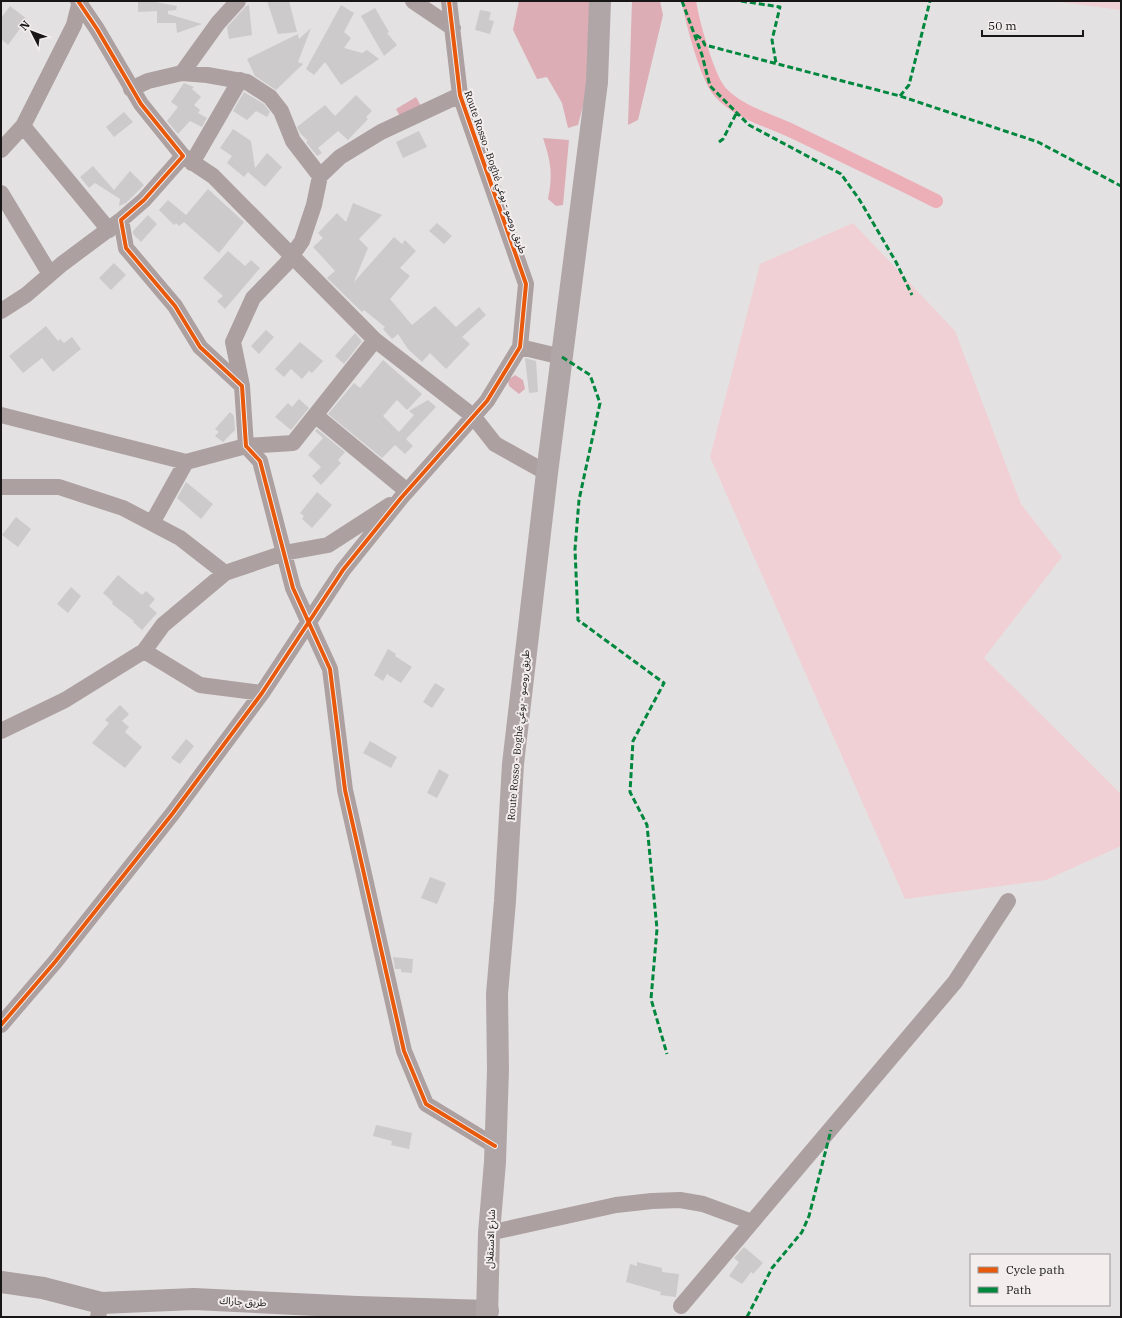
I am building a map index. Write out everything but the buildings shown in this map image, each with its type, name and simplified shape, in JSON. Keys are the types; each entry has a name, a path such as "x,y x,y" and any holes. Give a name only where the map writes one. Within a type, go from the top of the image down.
{"highway":[{"name":"Route Rosso - Boghé طريق روصو - بوغي","path":"495,1154 498,1070 497,994 506,901 513,764 547,473 597,82 600,1"},
{"name":"شارع الاستقلال","path":"487,1314 489,1233 495,1154"}],"street":[{"path":"182,73 218,23 238,1"},
{"path":"413,1 453,28"},
{"name":"Route Rosso - Boghé طريق روصو - بوغي","path":"448,1 453,28 460,95 526,284 520,347"},
{"path":"79,2 97,29 131,89 187,160 213,176 374,340 473,416 495,444 547,473"},
{"path":"1,150 23,126 74,25 79,2"},
{"path":"131,89 148,80 182,73 248,82 270,97 281,111 293,141 320,176"},
{"path":"1,311 26,295 50,274 115,225 187,160 240,80"},
{"path":"460,95 381,132 340,157 320,176 314,205 302,240 291,254 286,264 253,298 233,342 242,386 246,446 260,461 293,588 330,669 345,790 404,1051 426,1104 495,1154"},
{"path":"23,126 115,225 126,248 175,306 200,347 242,386"},
{"path":"1,193 50,274"},
{"path":"1,415 186,462 246,446 293,443 374,340"},
{"path":"1,1025 55,962 173,813 262,693 343,570 404,494 487,401 520,347 562,357"},
{"path":"315,415 404,494"},
{"path":"152,523 186,462"},
{"path":"1,487 59,487 123,508 180,538 225,573"},
{"path":"1,731 65,700 144,651 163,625 225,573 284,553 328,545 404,494"},
{"path":"144,651 200,685 262,693"},
{"path":"681,1306 955,982 1008,901"},
{"path":"489,1233 616,1205 652,1201 680,1200 704,1204 752,1222"},
{"name":"طريق جاراك","path":"1,1282 43,1288 99,1310 194,1299 487,1314"}],"shaded area":[{"path":"519,1 589,1 591,75 578,125 568,128 562,103 547,77 537,79 513,30"},
{"path":"632,1 660,1 663,15 638,120 628,125"},
{"path":"1052,1 1121,1 1121,10"},
{"path":"416,97 422,108 402,120 396,109"},
{"path":"543,138 569,140 563,205 556,206 548,199 551,175 548,154"},
{"path":"853,223 955,331 1021,504 1062,557 984,658 1121,794 1121,846 1046,880 905,899 710,457 760,264"},
{"path":"515,375 523,380 525,389 519,394 509,386 508,380"}],"waterway":[{"path":"689,1 693,22 705,62 715,85 728,99 745,111 794,132 936,201"}],"marked path":[{"path":"682,1 702,55 710,86 749,125 841,174 859,199 896,262 912,295"},
{"path":"741,1 780,7 772,40 776,63"},
{"path":"900,96 909,85 930,1"},
{"path":"696,35 702,39 705,45 900,96 1038,142 1121,186"},
{"path":"719,142 723,139 737,112"},
{"path":"562,357 590,375 600,403 579,500 575,549 578,620 664,683 633,741 630,792 647,825 657,929 651,999 667,1054"},
{"path":"747,1317 772,1268 802,1232 809,1216 831,1130"}],"cycle path":[{"path":"78,1 97,29 141,104 183,156 144,200 121,220 126,248 175,306 200,347 242,386 246,446 260,461 293,588 330,669 345,790 404,1051 426,1104 495,1146"},
{"path":"1,1025 55,962 173,813 262,693 343,570 401,498 487,401 520,347 526,284 460,95 449,1"}]}
